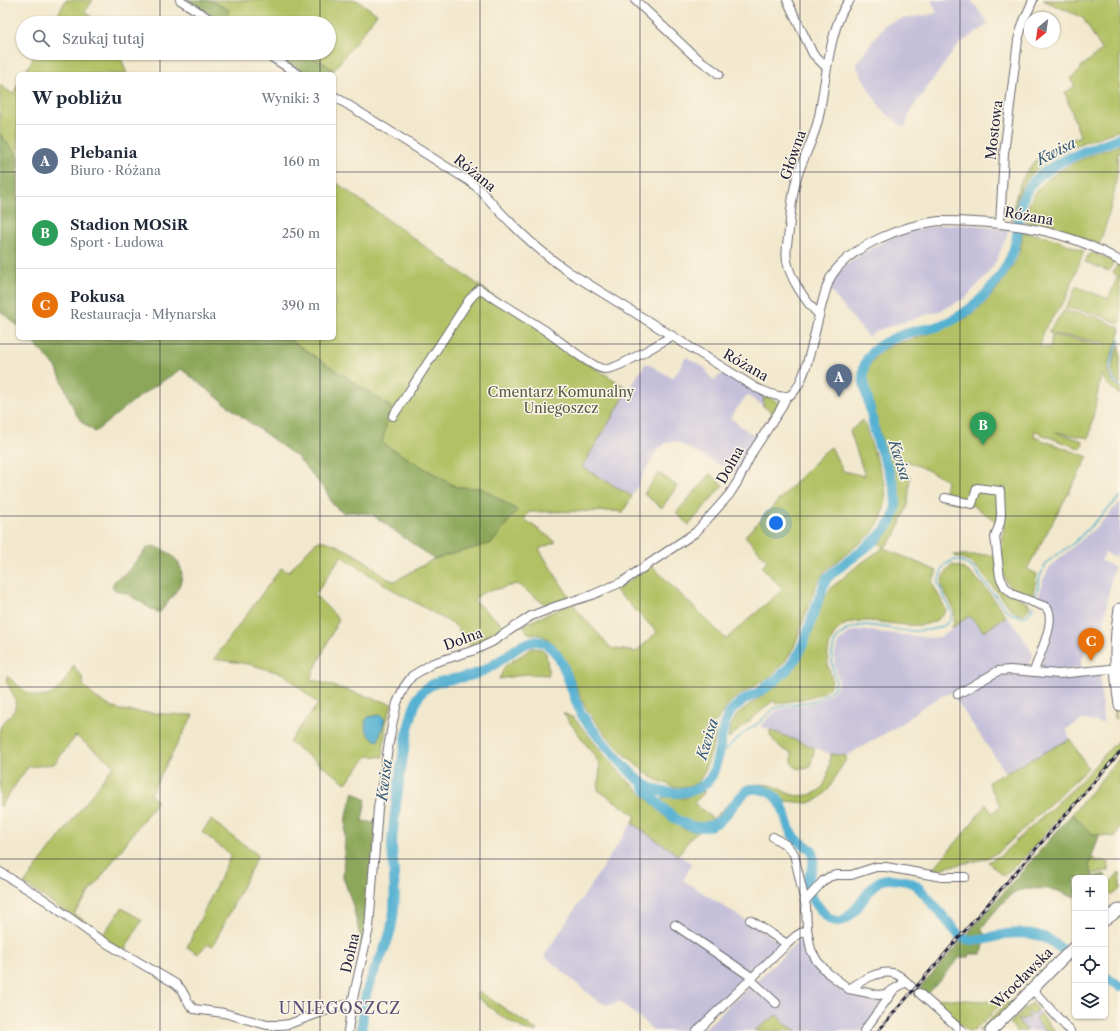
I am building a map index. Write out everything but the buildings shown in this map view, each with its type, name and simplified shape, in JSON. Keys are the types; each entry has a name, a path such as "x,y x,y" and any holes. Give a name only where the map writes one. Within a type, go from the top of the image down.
{"main road":[{"path":"1120,610 1116,637 1120,705"},
{"path":"1108,918 1120,909"},
{"name":"Wrocławska","path":"991,1031 1072,950"}],"street":[{"path":"180,0 205,16"},
{"path":"635,0 693,55 718,74"},
{"path":"787,0 813,54 827,68"},
{"name":"Główna","path":"819,315 812,308 797,286 788,268 786,254 794,188 814,138 827,68 839,19 850,0"},
{"name":"Mostowa","path":"1004,224 1004,154 1018,40 1023,23 1033,0"},
{"path":"276,60 295,72"},
{"name":"Różana","path":"336,97 461,175 478,188 528,241 546,257 756,388 776,395 787,396 793,393 802,380 827,286 838,267 855,252 874,241 901,230 933,222 952,221 1004,224 1066,237 1102,251 1120,261"},
{"path":"393,416 469,300 479,289 603,370 611,369 623,364 672,336"},
{"name":"Dolna","path":"348,1031 352,1004 369,928 378,808 392,725 397,703 408,681 412,676 433,663 475,650 492,642 532,616 592,595 622,582 696,532 729,495 753,451 780,410 787,396"},
{"path":"945,498 972,504 977,488 1000,491 1001,519 995,537 1000,577 1005,586 1014,595 1040,604 1049,610 1050,621 1047,637 1034,672"},
{"path":"958,694 998,672 1010,670 1059,674 1118,669"},
{"path":"773,837 786,845 794,854 809,897 807,929 811,950 817,961 828,973 849,989 878,995 886,994 909,984 896,974 882,973 849,989"},
{"path":"809,897 829,876 851,875 876,867 886,867 942,877 965,877"},
{"path":"0,872 45,900 96,938 176,984 184,993 191,1007 197,1011 219,1012 267,1025 281,1025 298,1021 336,1007 352,1004"},
{"path":"750,920 787,944"},
{"path":"675,925 752,979 776,1004"},
{"path":"697,1031 787,944 807,929"},
{"path":"1032,989 1070,1031"},
{"path":"864,1031 893,990"},
{"path":"919,993 962,1031"}],"shaded area":[{"path":"931,0 971,0 989,24 958,45 911,110 905,128 884,112 870,92 856,64 885,24 897,20 937,13"},
{"path":"943,225 974,225 1009,230 997,259 987,275 965,298 942,310 878,330 868,337 830,290 834,278 843,268 866,251 901,232"},
{"path":"686,357 705,368 710,377 715,380 724,374 764,397 763,406 747,395 730,418 756,437 737,474 674,441 666,443 657,450 632,496 582,467 646,363 672,378"},
{"path":"1120,502 1120,550 1115,557 1105,553 1101,561 1115,567 1112,573 1103,630 1085,628 1083,651 1085,651 1084,657 1081,658 1081,668 1050,671 1040,668 1055,607 1038,602 1043,580 1050,567 1101,523"},
{"path":"969,616 984,632 1006,616 1016,627 1033,654 1029,667 1011,666 994,670 962,690 941,696 923,707 898,726 846,756 831,754 760,726 777,710 817,702 835,690 839,681 835,666 835,653 838,643 849,633 858,630 931,638 940,637"},
{"path":"1100,674 1103,723 1083,720 1066,729 1070,739 1006,773 954,697 964,696 997,675"},
{"path":"632,823 692,864 683,880 781,943 745,981 691,1031 655,1031 619,1001 608,1005 597,1001 544,956"},
{"path":"799,941 802,942 810,960 841,990 883,1002 862,1031 797,1031 785,1024 777,1015 754,1031 702,1031"},
{"path":"1032,1003 1055,1031 1016,1031 1010,1023"}],"green space":[{"path":"66,0 93,0 85,12 90,16 57,16"},
{"path":"187,0 210,0 229,10 226,16 213,16"},
{"path":"210,0 357,0 377,14 334,70 319,60 336,60 336,16 225,16 229,10"},
{"path":"1043,0 1120,0 1120,130 1075,146 1047,160 1035,170 1025,182 1018,196 1013,220 1011,220 1019,187 1023,178 1035,161 1055,147 1080,136 1065,93 1075,86 1070,79 1080,71 1081,67 1102,50 1083,18"},
{"path":"32,60 122,60 126,72 25,72"},
{"path":"283,60 319,60 334,70 332,72 303,72"},
{"path":"0,85 13,94 16,88 16,154 0,134"},
{"path":"0,134 16,154 16,324 0,311"},
{"path":"1120,145 1120,152 1117,154 1117,175 1115,187 1099,245 1062,231 1026,222 1029,204 1036,192 1045,182 1068,166 1094,154"},
{"name":"Cmentarz Komunalny Uniegoszcz","path":"336,182 587,363 629,389 582,467 632,496 622,514 619,511 529,512 524,519 556,542 539,549 570,598 546,605 517,584 482,593 474,601 505,627 470,646 456,626 390,588 341,556 315,595 339,619 310,679 392,704 386,723 383,757 368,756 346,783 289,742 318,704 284,674 248,664 214,659 281,568 288,572 312,546 319,541 330,543 354,554 385,577 395,581 434,559 492,543 517,510 481,488 456,487 381,443 391,407 290,340 336,340"},
{"path":"1022,232 1049,237 1084,251 1066,298 1044,330 1040,346 1050,348 1052,335 1106,345 1107,343 1049,333 1064,311 1097,317 1120,328 1119,336 1108,366 1112,381 1120,388 1120,395 1108,385 1101,375 1089,438 1055,432 1083,441 1081,449 1043,435 1035,430 1034,437 1088,457 1027,569 1037,574 1032,598 1021,595 1012,589 1003,574 1002,555 1004,527 974,506 943,500 947,481 940,476 907,461 898,473 910,476 908,505 895,536 884,548 937,571 932,583 946,610 937,620 926,624 912,625 855,621 844,625 839,628 830,642 828,665 832,680 828,689 815,696 801,699 776,704 774,700 728,739 730,728 738,713 777,685 799,660 810,634 817,608 832,587 857,566 883,548 879,544 897,517 900,501 883,445 866,374 871,363 874,358 889,347 949,326 971,315 980,308 997,289 1018,257 1022,240"},
{"path":"1093,253 1114,261 1109,271 1085,262 1088,255"},
{"path":"1117,265 1120,267 1120,324 1097,314 1065,308 1071,299 1076,286 1108,299 1118,276 1113,273"},
{"path":"31,340 290,340 391,407 382,443 456,487 481,488 517,510 492,543 434,559 371,514 352,512 344,513 339,510 333,505 326,491 297,457 181,369 137,398 95,432 82,422 76,414 56,367"},
{"path":"1120,344 1120,384 1113,375 1112,364"},
{"path":"764,395 779,403 774,414 763,406"},
{"path":"863,420 885,484 886,500 882,517 871,534 825,571 816,585 794,647 786,660 771,676 731,701 713,726 716,731 714,741 707,765 699,781 690,786 672,787 653,778 618,748 589,713 569,669 557,648 549,640 540,635 528,633 523,625 573,603 578,611 611,648 636,652 657,632 615,590 652,566 726,639 783,589 762,567 767,560 745,536 823,453 831,447 843,471 865,476 850,431"},
{"path":"659,473 677,486 662,508 644,494"},
{"path":"710,474 723,485 689,525 676,513"},
{"path":"153,546 170,554 181,568 182,574 181,581 177,589 160,612 156,612 128,594 115,590 112,586 115,580 126,573 147,548"},
{"path":"953,555 995,555 1000,584 1030,605 1029,609 1023,614 1016,613 979,570 969,561"},
{"path":"952,565 968,571 989,593 1006,616 984,632 969,616 952,628 954,612 952,605 943,589 942,579"},
{"path":"532,648 542,649 546,653 549,675 527,674 499,679 505,666"},
{"path":"74,665 82,676 83,685 95,697 111,707 120,710 193,715 150,795 157,801 74,914 104,933 122,908 142,920 124,951 24,884 114,765 76,736 54,764 28,767 0,807 0,727 15,708 14,696 6,681 7,676 32,695 40,697 47,696 63,684"},
{"path":"1111,681 1117,719 1116,720 1114,718"},
{"path":"563,713 574,718 610,762 627,780 672,821 684,829 699,832 694,834 678,855 632,823 636,816 598,790 600,767 596,758"},
{"path":"770,730 815,748 810,767 800,769 795,767 792,762 792,753 777,744 770,735"},
{"path":"1070,739 1088,768 1000,851 986,859 932,870 966,831 986,804 992,813 1000,806 988,782"},
{"path":"1118,740 1120,740 1120,748 1021,861 1003,876 988,862 1001,855 1077,785"},
{"path":"831,754 846,756 846,759 828,790 819,799 809,803 785,801 775,793 757,785 748,785 759,784 770,785 797,796 814,793 824,785 826,781"},
{"path":"1120,757 1120,826 1115,837 1093,834 1072,814"},
{"path":"699,790 705,792 694,803 713,819 731,801 720,818 711,824 696,825 682,820 670,812 660,801 665,797 685,798"},
{"path":"354,792 366,800 362,821 376,823 367,925 360,954 361,941 353,906 343,877 346,816"},
{"path":"1072,814 1093,834 1099,836 1089,866 1092,875 1072,875 1072,896 1055,890 1046,889 1025,889 1013,893 998,908 981,929 986,936 982,954 970,954 969,957 960,957 927,995 919,989"},
{"path":"211,820 258,855 213,946 208,944 198,954 187,947 231,855 202,832"},
{"path":"1092,858 1099,862 1100,860 1108,862 1109,871 1092,874 1089,866"},
{"path":"1120,873 1120,889 1112,896 1109,889 1110,883"},
{"path":"480,992 538,1031 527,1031 498,1014 477,997"},
{"path":"932,998 999,1002 1001,1004 974,1031 968,1031 933,1001"},
{"path":"1015,999 1015,1001 985,1031 978,1031 1005,1004"},
{"path":"1032,1003 1038,1010 1032,1015 1029,1012 1027,1014 1030,1017 1028,1019 1026,1017 1023,1020 1021,1018 1018,1020 1027,1031 1016,1031 1010,1023"},
{"path":"1040,1014 1055,1031 1049,1031 1047,1029 1045,1031 1035,1019"},
{"path":"777,1015 785,1024 797,1031 754,1031"}],"water":[{"path":"380,715 385,719 378,741 371,737 365,727 365,724 368,717"}],"waterway":[{"name":"Kwisa","path":"361,1031 367,991 387,942 392,924 395,895 392,840 396,805 408,729 416,703 421,693 429,686 434,684 473,675 488,669 520,646 527,643 533,641 546,644 559,657 578,707 585,720 627,769 643,783 661,792 672,793 684,792 699,788 706,783 711,777 717,760 722,733 728,716 742,701 759,692 782,675 799,653 827,578 872,543 892,520 896,503 894,486 876,437 864,381 863,372 868,358 877,348 889,340 918,330 933,328 950,322 974,305 997,281 1007,266 1014,250 1021,206 1025,193 1029,187 1037,178 1058,164 1071,157 1120,138"},
{"path":"1120,339 1112,358 1110,370 1111,376 1120,386"},
{"path":"1035,600 1040,576 1046,564 1074,543 1120,497"},
{"path":"718,756 775,708 817,700 833,689 836,682 832,653 838,638 847,630 854,627 870,625 907,631 923,631 938,628 947,623 952,614 938,583 944,566 954,560 961,561 973,568 1008,612 1023,616 1029,614 1033,606"},
{"path":"644,787 663,808 677,820 694,827 704,827 718,822 748,790 761,789 766,791 773,795 781,803 788,826 793,835 797,840 812,850 813,866 807,886 817,905 831,919 839,921 847,918 875,885 882,880 904,880 912,883 920,889 958,934"},
{"path":"963,938 980,940 1005,934 1033,934 1051,941 1072,958"},
{"path":"1108,979 1120,986"}],"railway":[{"path":"878,1031 1120,752"}],"place":[{"name":"Plebania","path":"839,397"},
{"name":"Stadion MOSiR","path":"983,445"},
{"name":"Pokusa","path":"1091,661"}],"district":[{"name":"UNIEGOSZCZ","path":"340,1008"}]}
